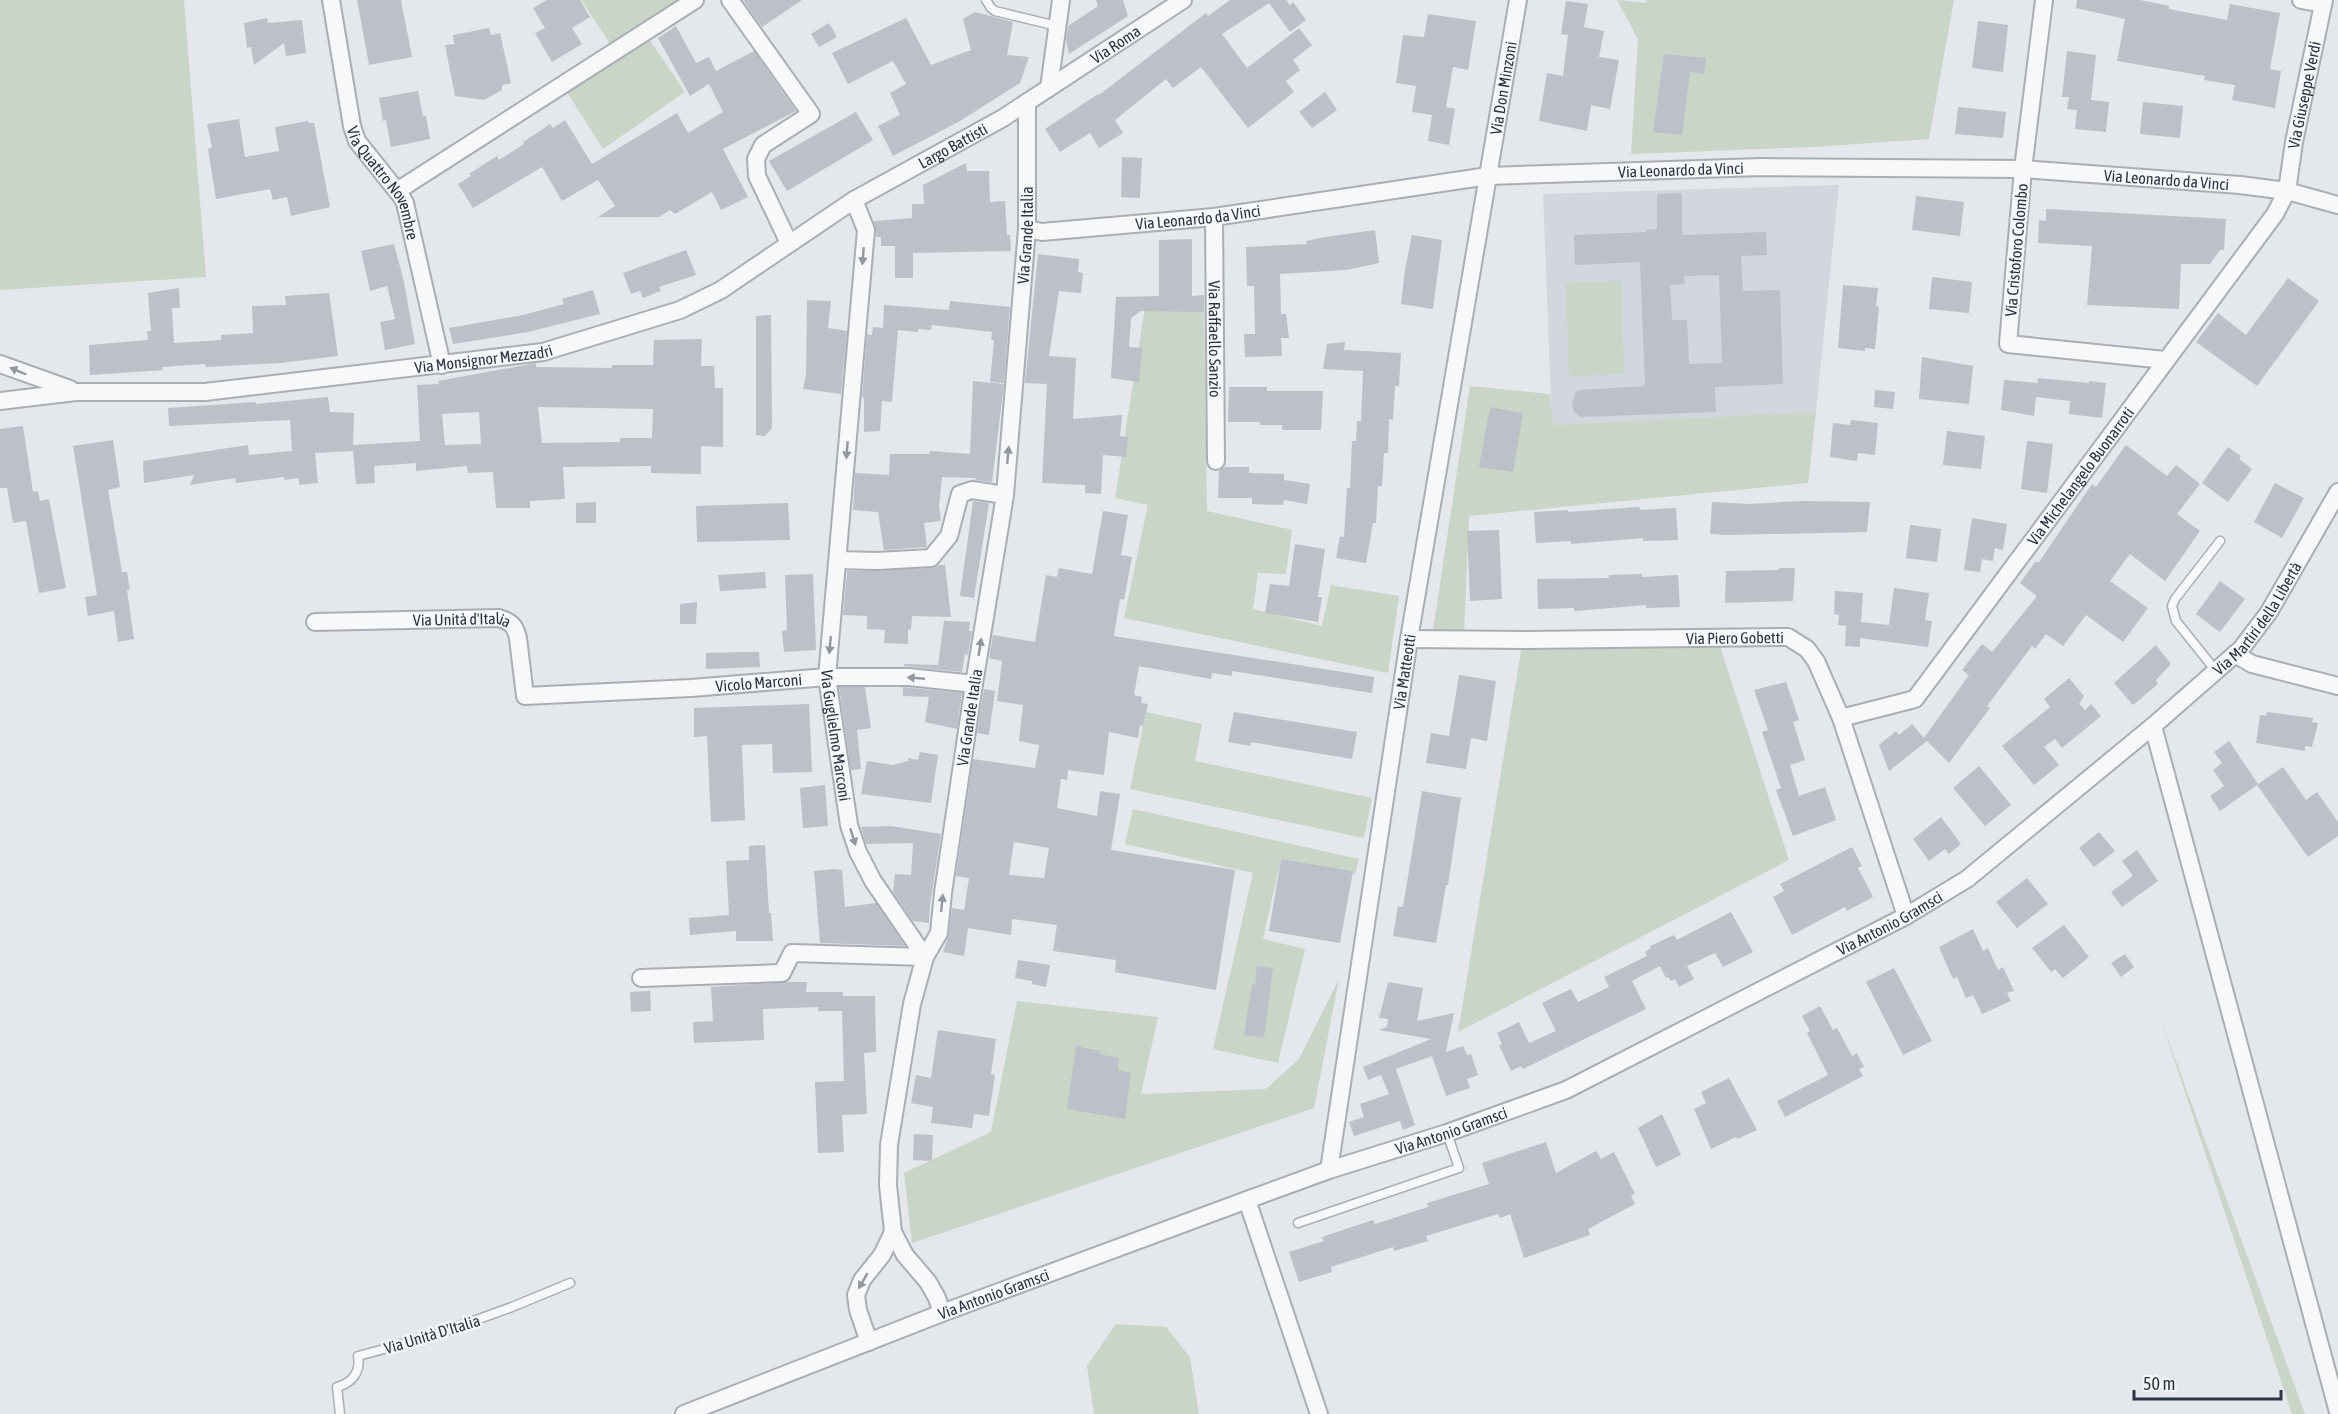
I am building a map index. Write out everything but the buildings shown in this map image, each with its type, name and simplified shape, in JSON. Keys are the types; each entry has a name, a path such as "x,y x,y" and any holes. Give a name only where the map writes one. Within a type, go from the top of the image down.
{"street":[{"name":"Via Quattro Novembre","path":"331,0 352,126 357,141 398,191 405,203 442,365"},
{"path":"398,191 695,0"},
{"path":"730,0 811,114 763,145 756,159 757,176 789,243"},
{"path":"1049,88 1060,0"},
{"name":"Via Roma","path":"1049,88 1183,0"},
{"name":"Via Don Minzoni","path":"1488,176 1518,0"},
{"name":"Via Cristoforo Colombo","path":"2044,0 2023,169 2008,344 2165,360"},
{"path":"2301,0 2323,2"},
{"name":"Via Giuseppe Verdi","path":"2287,190 2294,142 2323,2"},
{"name":"Largo Battisti","path":"854,200 1003,118 1049,88"},
{"name":"Via Grande Italia","path":"942,1313 928,1282 905,1256 894,1232 888,1185 889,1145 906,1035 925,957 939,933 974,684 1005,495 1027,229 1027,102"},
{"name":"Via Leonardo da Vinci","path":"1027,229 1042,232 1214,217 1488,176 1761,167 2023,169 2287,190 2338,206"},
{"name":"Via Matteotti","path":"1329,1170 1409,639 1488,176"},
{"name":"Via Michelangelo Buonarroti","path":"1841,718 1915,699 2275,214 2287,190"},
{"name":"Via Monsignor Mezzadri","path":"76,392 205,392 543,352 680,310 721,290 854,200"},
{"name":"Via Guglielmo Marconi","path":"854,200 866,230 826,676 849,825 858,852 873,881 925,957"},
{"name":"Via Raffaello Sanzio","path":"1214,217 1216,461"},
{"path":"0,364 76,392"},
{"path":"0,400 76,392"},
{"path":"838,560 877,561 930,558 948,536 960,494 972,490 1005,495"},
{"name":"Via Martiri della Libertà","path":"2153,726 2235,654 2254,633 2269,612 2338,492"},
{"name":"Via Unità d'Italia","path":"315,622 499,618 510,622 516,629 525,696 691,688"},
{"name":"Via Piero Gobetti","path":"1409,639 1788,637 1806,649 1816,661 1841,718 1906,916"},
{"path":"2235,654 2252,664 2338,686"},
{"name":"Vicolo Marconi","path":"691,688 826,676 909,677 974,684"},
{"path":"2153,726 2338,1412"},
{"name":"Via Antonio Gramsci","path":"684,1414 942,1313 1247,1200 1329,1170 1447,1133 1566,1090 1906,916 1967,879 2153,726"},
{"path":"641,978 782,973 792,953 925,957"},
{"path":"1247,1200 1319,1414"},
{"path":"869,1342 858,1310 858,1287 882,1255 894,1232"}],"lane":[{"path":"986,0 995,11 1057,26"},
{"path":"2216,671 2176,621 2172,606 2220,541"},
{"path":"1298,1223 1459,1168 1447,1133"},
{"name":"Via Unità D'Italia","path":"340,1414 337,1387 344,1386 355,1376 358,1356 429,1337 570,1283"}],"shaded area":[{"path":"1839,185 1816,412 1552,425 1543,194"}],"green space":[{"path":"0,0 184,0 206,277 0,290"},
{"path":"581,0 697,0 645,33 685,92 603,149 563,86 617,54"},
{"path":"1617,0 1645,3 1647,0 1954,0 1929,139 1813,147 1631,154 1638,39"},
{"path":"1621,281 1624,374 1569,376 1566,283"},
{"path":"1204,304 1207,511 1292,530 1286,574 1258,573 1253,609 1322,626 1331,585 1399,596 1388,673 1124,618 1148,505 1115,498 1145,307"},
{"path":"1470,386 1550,394 1553,425 1816,412 1808,483 1469,516 1464,635 1433,630"},
{"path":"1718,640 1789,860 1458,1032 1522,645"},
{"path":"1146,712 1202,724 1195,761 1372,798 1364,838 1130,789"},
{"path":"1133,809 1359,859 1355,875 1281,859 1263,939 1305,949 1278,1063 1213,1049 1253,873 1125,844"},
{"path":"1339,979 1314,1108 912,1243 904,1173 991,1132 1017,1001 1158,1017 1141,1094 1266,1089 1299,1059"},
{"path":"2161,1020 2305,1414 2292,1414"},
{"path":"1116,1324 1166,1327 1190,1357 1199,1414 1094,1414 1087,1366"}]}
